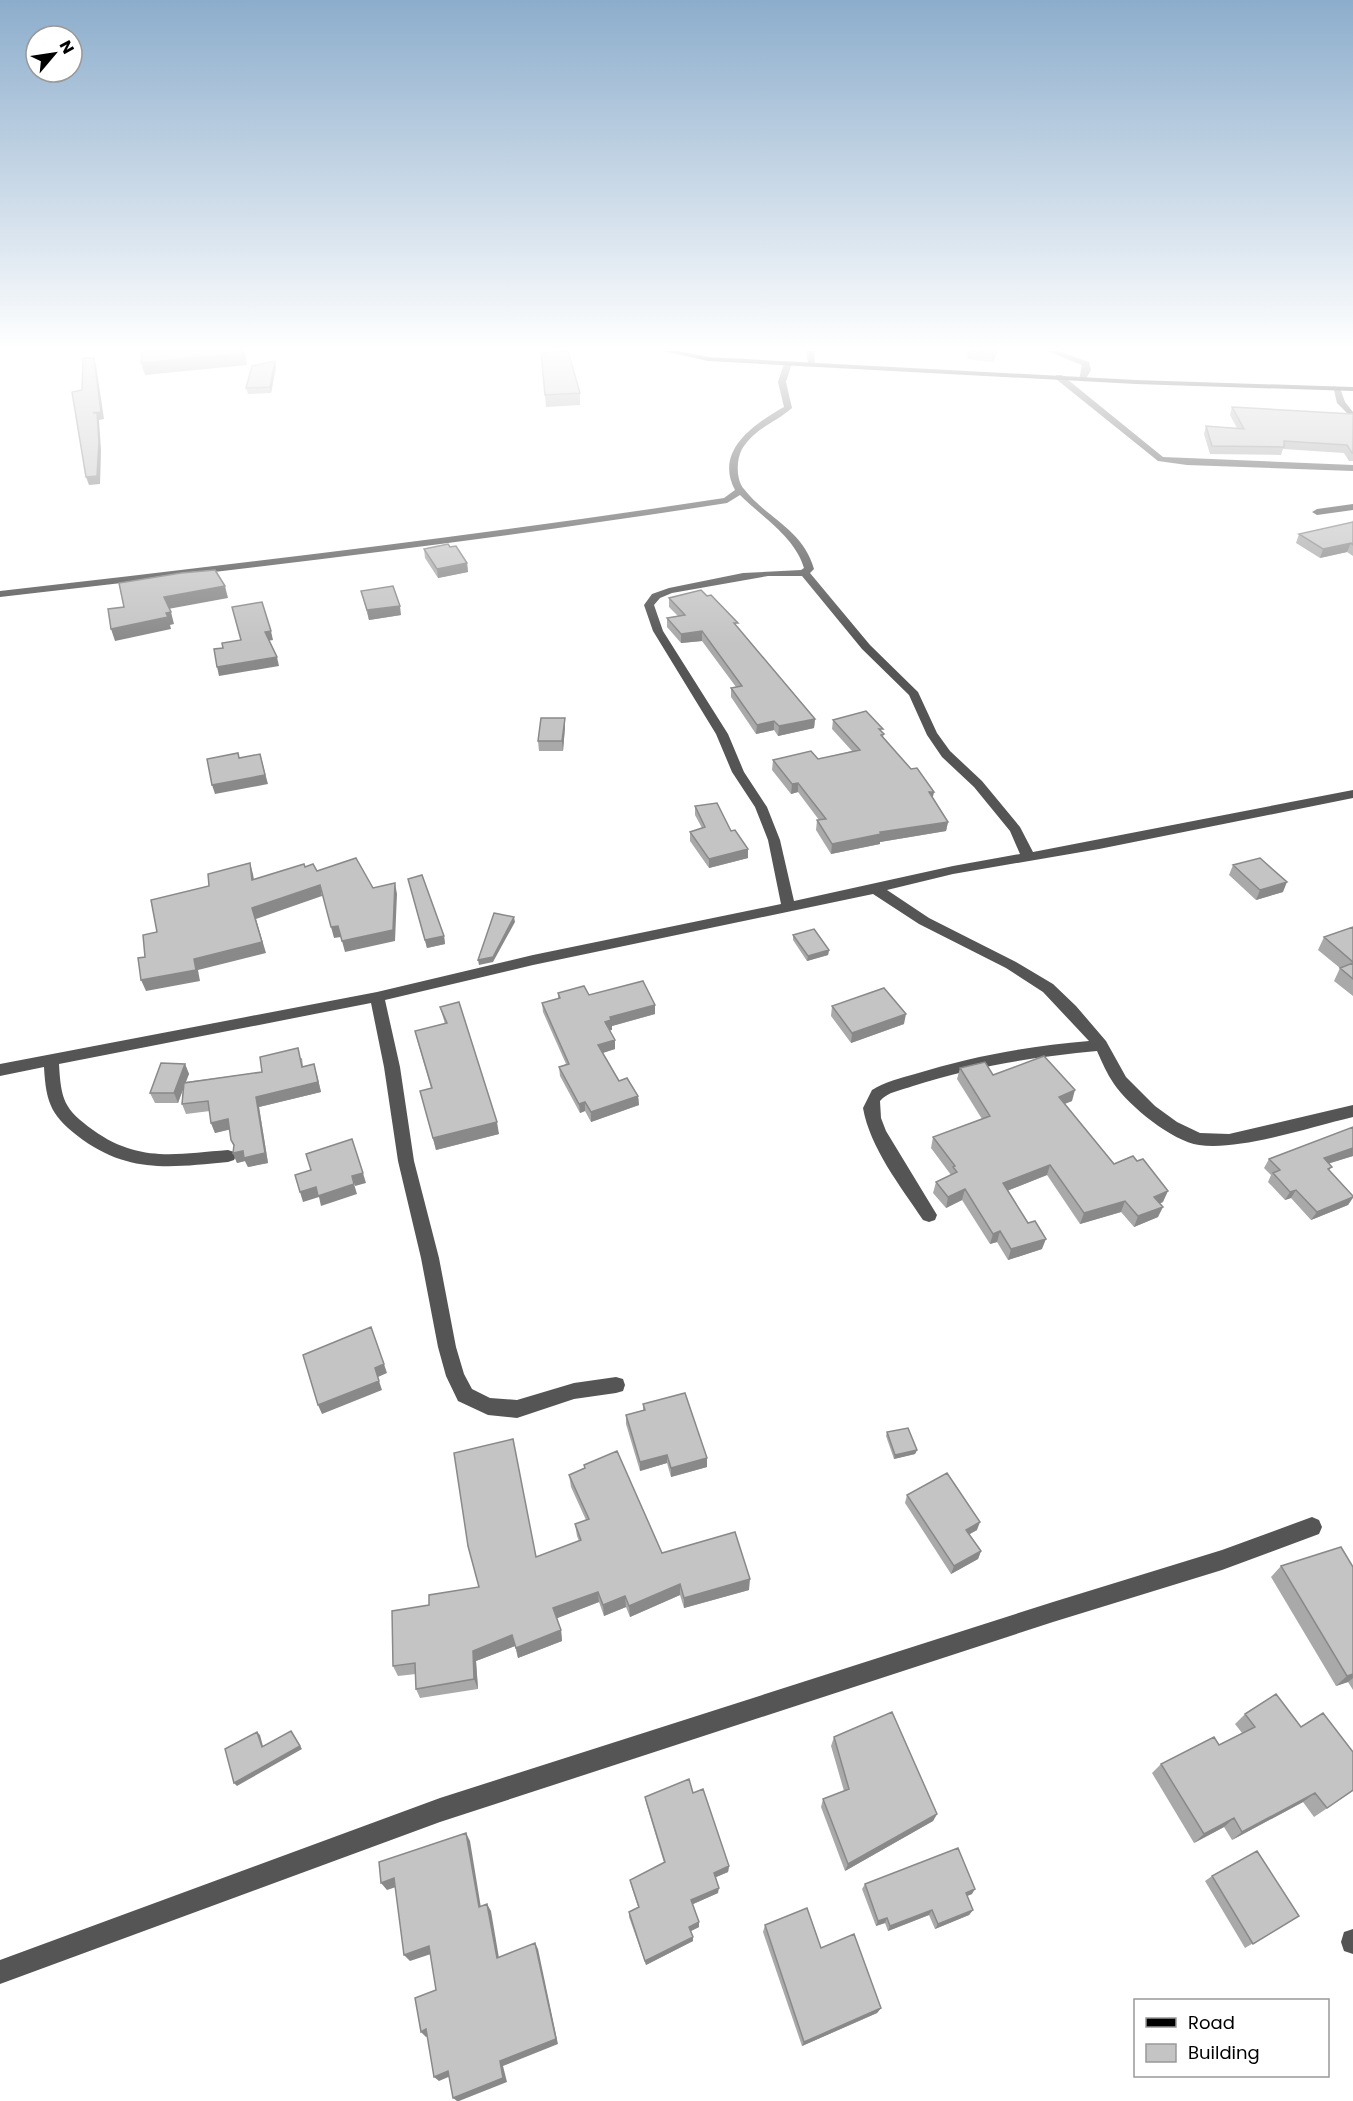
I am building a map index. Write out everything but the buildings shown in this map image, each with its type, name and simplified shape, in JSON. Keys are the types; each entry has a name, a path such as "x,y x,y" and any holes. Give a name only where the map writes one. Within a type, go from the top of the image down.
{"street":[{"path":"739,449 735,455 736,469 733,478 740,491 803,553 809,569 805,573 759,574 678,589 657,596 649,605 658,631 722,734 738,772 761,807 774,840 788,905"},
{"path":"1149,449 1161,459 1187,462 1353,468"},
{"path":"0,594 320,557 717,502 733,497 740,491"},
{"path":"717,502 755,506"},
{"path":"1317,512 1353,507"},
{"path":"805,573 866,647 914,694 931,733 946,754 978,784 1016,830 1028,858"},
{"path":"0,1070 376,997 533,960 788,905 875,889 953,870 1028,858 1353,794"},
{"path":"875,889 924,921 1011,965 1048,988 1071,1010 1101,1045 1120,1081 1149,1110 1171,1126 1198,1139 1229,1140 1353,1111"},
{"path":"376,997 393,1067 406,1161 430,1258 447,1347 455,1376 465,1395 488,1406 517,1409 574,1391 616,1385"},
{"path":"929,1215 909,1187 872,1116 870,1107 873,1098 879,1092 941,1072 995,1059 1101,1045"},
{"path":"51,1060 53,1086 58,1107 63,1115 113,1149 131,1157 153,1159 228,1156"},
{"path":"0,1972 440,1810 1030,1619 1222,1560 1312,1527"}]}
